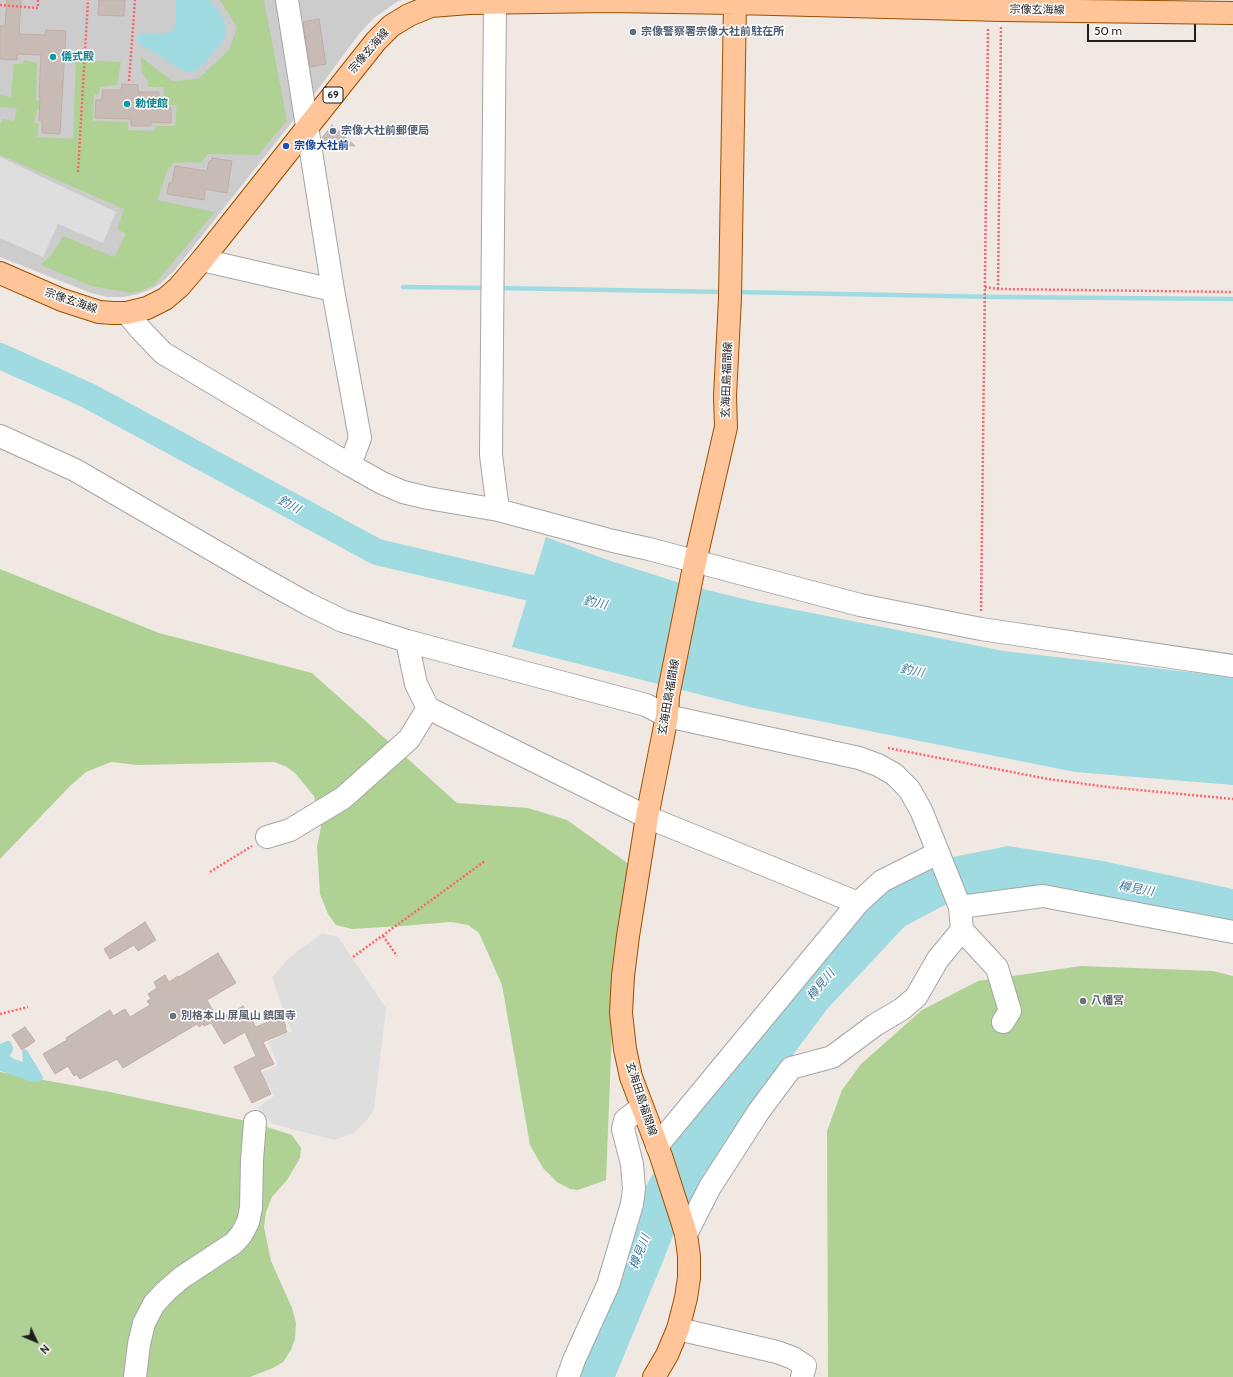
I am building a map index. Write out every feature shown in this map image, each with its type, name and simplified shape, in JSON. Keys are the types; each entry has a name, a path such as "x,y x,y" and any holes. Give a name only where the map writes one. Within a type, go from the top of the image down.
{"main road":[{"name":"宗像玄海線","path":"0,273 62,300 100,312 127,313 147,308 165,299 179,287 202,260 376,41 391,26 409,15 431,6 495,2 735,1 1233,13"},
{"name":"玄海田島福間線","path":"654,1377 667,1355 678,1329 686,1298 689,1278 689,1256 684,1228 659,1151 631,1077 625,1049 621,1013 623,976 647,817 667,716 668,696 694,569 726,427 725,396 730,298 735,1"}],"street":[{"path":"287,0 333,290 360,438 350,465"},
{"path":"495,2 491,455 498,510"},
{"path":"202,260 333,290"},
{"path":"127,313 163,353 350,465 382,483 403,492 428,498 498,510 694,569 860,605 981,629 1233,666"},
{"path":"0,436 75,470 308,604 343,621 407,641 646,705 667,716 859,758 878,764 894,774 909,789 921,810 960,907 962,930 996,968 1010,1011 1003,1022"},
{"path":"407,641 416,684 428,708 647,817 858,903"},
{"path":"267,837 290,830 343,798 408,739 428,708"},
{"path":"659,1151 858,903 882,881 940,858"},
{"path":"960,907 1043,896 1233,932"},
{"path":"684,1228 759,1111 791,1068 832,1057 875,1025 902,1009 916,997 938,959 962,930"},
{"path":"568,1377 574,1360 608,1285 632,1204 634,1189 632,1164 623,1129 625,1120 642,1107"},
{"path":"135,1377 139,1344 144,1323 154,1304 164,1292 181,1278 234,1244 242,1234 248,1222 251,1208 252,1160 255,1122"},
{"path":"678,1329 777,1352 793,1358 805,1366 802,1377"}],"path":[{"path":"0,5 38,8 38,0"},
{"path":"78,172 88,0"},
{"path":"129,81 134,0"},
{"path":"981,629 985,287 992,6"},
{"path":"992,6 998,289"},
{"path":"985,287 998,289 1233,292"},
{"path":"883,748 1055,780 1108,788 1233,799"},
{"path":"210,872 267,837"},
{"path":"354,957 485,860"},
{"path":"383,936 397,956"},
{"path":"0,1014 28,1007"}],"shaded area":[{"path":"0,0 404,0 398,1 374,18 359,34 319,88 174,271 160,284 149,290 124,297 108,297 91,293 0,257"},
{"path":"0,157 116,212 103,243 58,224 43,257 0,238"},
{"path":"322,933 338,937 386,1008 374,1109 367,1120 354,1133 334,1140 273,1124 257,1108 274,1096 261,1073 278,1065 268,1042 292,1031 284,1013 272,977 289,958"}],"green space":[{"path":"220,0 264,0 287,121 258,155 208,154 201,163 174,163 168,169 157,200 215,212 154,285 141,291 131,293 91,286 41,265 53,253 63,236 114,257 126,234 117,229 124,209 0,155 0,124 3,119 14,121 17,108 0,107 0,95 11,97 14,64 22,64 24,60 37,63 36,100 42,101 42,109 37,110 34,123 39,124 37,137 73,139 76,60 121,62 117,85 100,87 99,94 94,95 93,121 128,122 128,130 154,131 156,126 175,126 177,105 163,105 164,87 148,87 148,82 142,73 141,57 172,81 198,79 229,50 237,27"},
{"path":"0,569 159,633 312,673 457,803 528,808 567,820 630,865 615,955 606,1180 578,1190 570,1189 557,1182 543,1168 530,1145 502,985 479,933 468,925 451,922 352,929 336,925 328,914 320,894 317,847 321,827 314,796 295,773 285,766 274,762 138,765 111,762 86,772 70,786 0,859"},
{"path":"1081,966 1213,971 1233,976 1233,1377 828,1377 827,1131 842,1090 861,1064 922,1010 978,981"},
{"path":"0,1072 110,1092 251,1122 292,1135 301,1148 300,1158 287,1180 272,1197 266,1212 264,1227 271,1261 292,1308 296,1323 295,1339 291,1350 283,1362 273,1368 250,1377 0,1377"}],"water":[{"path":"176,0 209,0 218,9 226,26 226,35 222,42 201,67 195,71 183,71 137,42 137,37 141,34 166,33 173,30 176,25"},
{"path":"546,537 605,559 683,584 756,602 1004,651 1233,677 1233,785 1075,772 749,707 512,647"},
{"name":"樽見川","path":"1008,846 1103,861 1233,889 1233,926 1054,889 1014,888 977,893 945,905 905,926 828,1008 705,1172 672,1238 615,1377 577,1377 646,1186 676,1134 879,893 927,865 953,857"},
{"path":"10,1041 13,1047 10,1056 14,1059 23,1062 22,1051 25,1049 27,1050 43,1077 41,1081 30,1081 0,1071 0,1044"}],"building":[{"name":"儀式殿","path":"7,0 21,0 19,34 45,35 46,30 66,31 60,134 42,133 42,120 39,120 41,55 17,54 17,60 0,59 0,26 5,26"},
{"path":"99,0 125,0 124,16 98,15"},
{"path":"319,19 326,64 310,67 303,22"},
{"name":"勅使館","path":"122,84 138,85 138,92 159,92 159,107 171,108 171,123 151,122 151,126 131,126 131,119 95,118 96,100 102,100 103,90 121,90"},
{"name":"宗像大社前郵便局","path":"332,125 355,146 329,144 322,138"},
{"path":"212,158 232,161 227,193 205,189 204,200 167,194 169,183 172,183 175,166 207,171 209,161 212,161"},
{"path":"145,922 156,940 138,951 134,945 110,959 104,949"},
{"name":"別格本山 屏風山 鎮国寺","path":"218,953 236,983 207,1000 218,1020 204,1026 203,1024 199,1027 197,1024 123,1068 117,1059 80,1079 76,1074 74,1076 68,1066 55,1074 43,1054 67,1040 66,1038 110,1010 113,1016 125,1009 130,1017 150,1005 147,1001 151,999 148,994 157,988 154,982 165,975 169,982"},
{"path":"243,1006 256,1027 282,1016 287,1032 263,1042 274,1064 260,1070 271,1094 252,1103 234,1067 256,1056 245,1032 224,1044 212,1024"},
{"path":"25,1027 35,1041 22,1050 12,1035"}],"waterway":[{"path":"403,287 487,288"},
{"path":"498,288 725,292"},
{"path":"736,292 1000,297 1233,299"},
{"name":"釣川","path":"0,356 87,395 377,552 565,596"}],"place":[{"name":"宗像警察署宗像大社前駐在所","path":"633,32"},
{"name":"儀式殿","path":"53,57"},
{"name":"勅使館","path":"127,104"},
{"name":"宗像大社前郵便局","path":"333,131"},
{"name":"宗像大社前","path":"286,146"},
{"name":"八幡宮","path":"1083,1001"},
{"name":"別格本山 屏風山 鎮国寺","path":"173,1016"}]}
